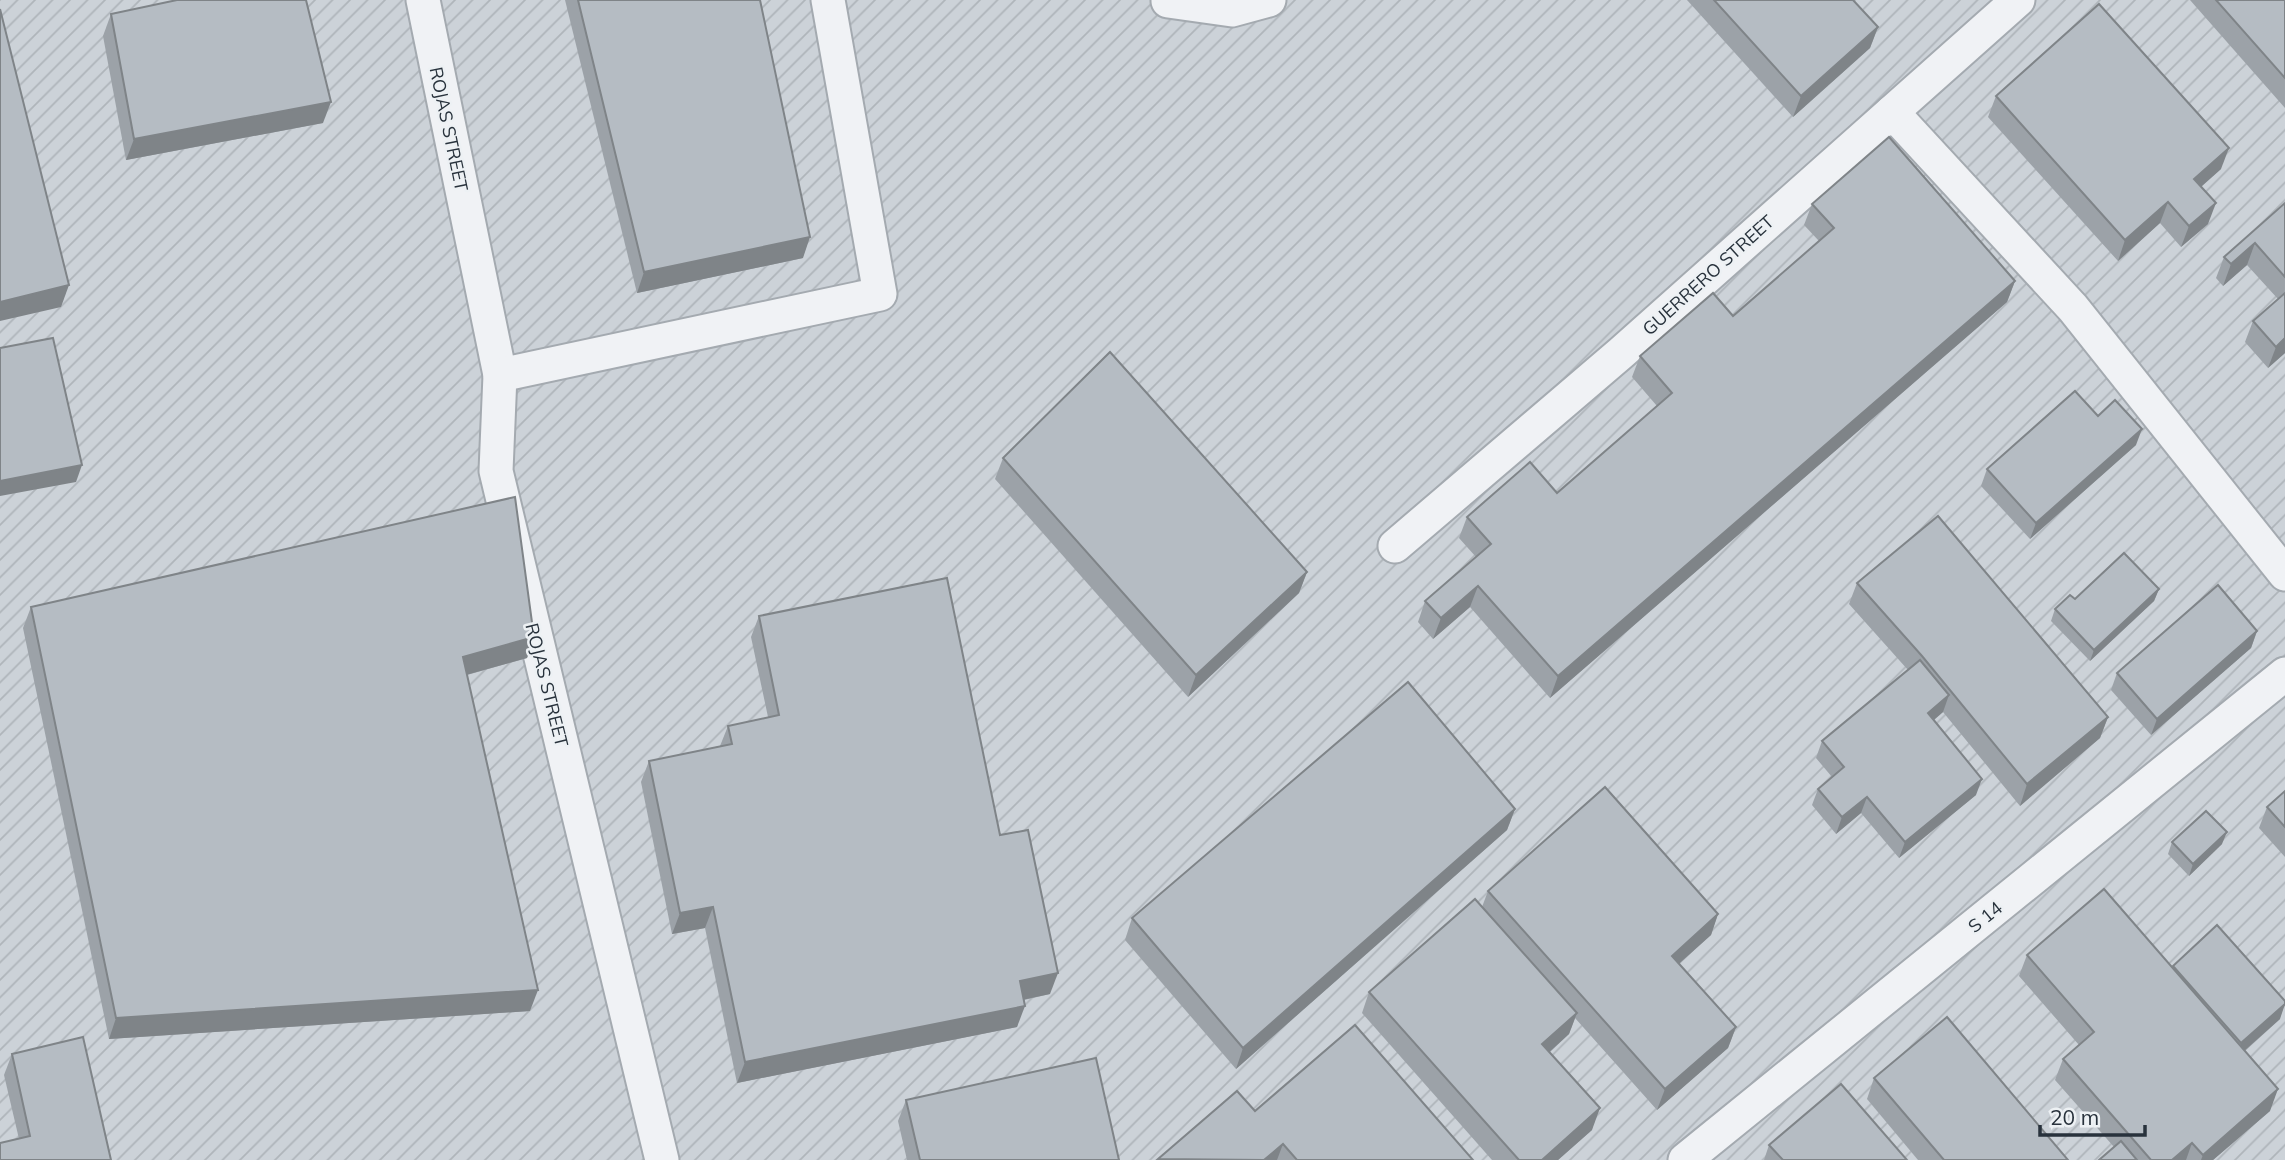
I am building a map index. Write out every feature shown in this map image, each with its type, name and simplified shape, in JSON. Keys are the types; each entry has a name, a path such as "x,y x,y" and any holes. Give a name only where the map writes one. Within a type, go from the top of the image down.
{"street":[{"name":"ROJAS STREET","path":"423,0 500,375 496,471 662,1160"},
{"path":"500,375 880,294 828,0"},
{"path":"1168,1 1232,10 1269,0"},
{"name":"GUERRERO STREET","path":"1395,546 1621,353 2018,0"},
{"path":"1892,112 2073,308 2285,574"},
{"name":"S 14","path":"1685,1160 2285,674"}],"shaded area":[{"path":"0,0 2285,0 2285,1160 0,1160"}],"building":[{"path":"177,0 306,0 331,102 134,139 111,14"},
{"path":"578,0 760,0 810,237 644,272"},
{"path":"1714,0 1853,0 1878,27 1801,96"},
{"path":"2216,0 2285,0 2285,78"},
{"path":"2099,4 2229,148 2194,179 2216,203 2189,226 2168,202 2125,240 1996,96"},
{"path":"0,9 69,285 0,302"},
{"path":"1889,137 2015,281 1558,676 1478,586 1441,618 1425,601 1491,544 1467,517 1530,462 1557,493 1672,393 1640,356 1713,293 1733,316 1834,228 1812,204"},
{"path":"2285,203 2285,277 2255,243 2231,264 2224,257"},
{"path":"2285,293 2285,338 2276,347 2253,321"},
{"path":"53,338 82,465 0,481 0,348"},
{"path":"1110,352 1307,572 1196,675 1003,458"},
{"path":"2075,391 2098,416 2115,400 2142,429 2036,523 1987,469"},
{"path":"515,497 534,637 463,657 538,990 116,1018 31,607"},
{"path":"1938,516 2108,717 2027,784 1922,656 1857,583"},
{"path":"2124,553 2159,589 2094,650 2055,609 2070,595 2075,599"},
{"path":"947,578 1000,835 1028,830 1058,973 1020,981 1025,1006 745,1062 713,907 680,913 649,761 732,744 728,726 779,715 759,616"},
{"path":"2218,585 2257,631 2157,719 2117,673"},
{"path":"1920,660 1949,695 1928,713 1982,779 1905,842 1867,797 1842,817 1818,789 1844,767 1822,741"},
{"path":"1408,682 1515,809 1243,1048 1132,918"},
{"path":"1605,787 1718,914 1672,956 1736,1027 1665,1089 1488,891"},
{"path":"2285,791 2285,827 2267,807"},
{"path":"2206,811 2227,832 2193,864 2172,842"},
{"path":"2104,889 2278,1089 2203,1155 2192,1143 2172,1160 2151,1160 2063,1059 2094,1032 2027,955"},
{"path":"1475,899 1577,1013 1542,1044 1600,1108 1542,1160 1519,1160 1369,992"},
{"path":"2217,925 2285,1001 2285,1004 2241,1043 2173,966"},
{"path":"1947,1017 2068,1160 1944,1160 1874,1078"},
{"path":"1355,1025 1473,1160 1297,1160 1283,1144 1264,1160 1158,1159 1237,1091 1255,1111"},
{"path":"83,1037 111,1160 0,1160 0,1143 30,1136 12,1054"},
{"path":"1096,1058 1119,1160 920,1160 906,1100"},
{"path":"1841,1084 1907,1160 1783,1160 1769,1145"},
{"path":"2121,1141 2137,1160 2099,1160"}]}
